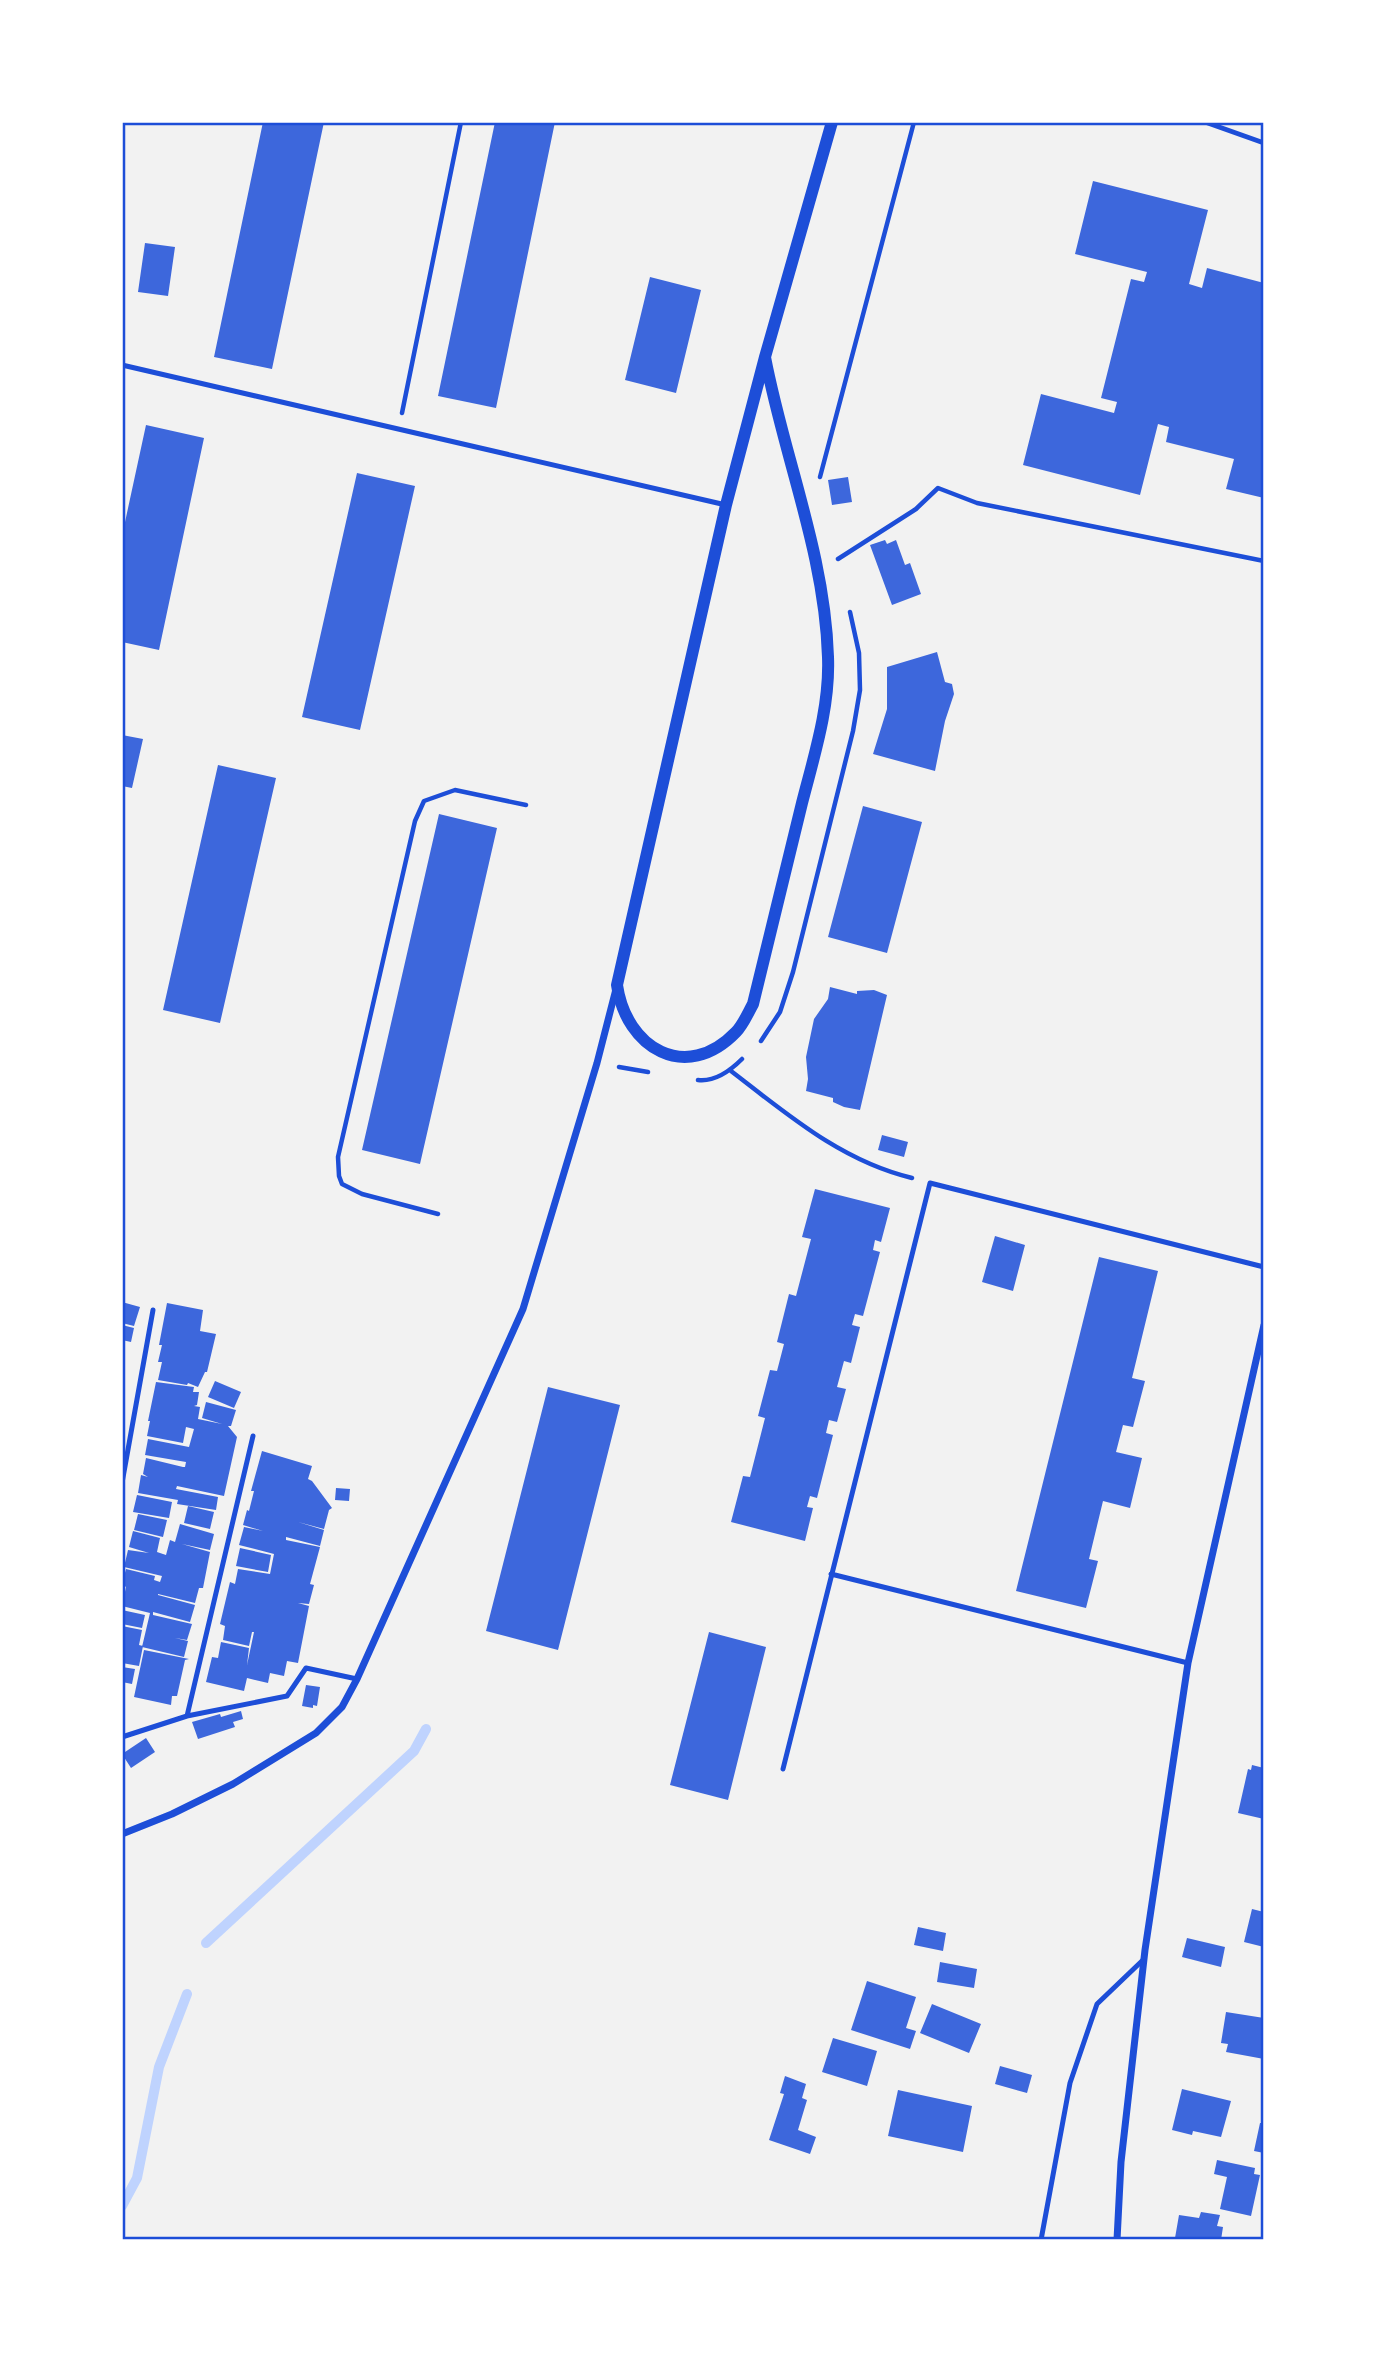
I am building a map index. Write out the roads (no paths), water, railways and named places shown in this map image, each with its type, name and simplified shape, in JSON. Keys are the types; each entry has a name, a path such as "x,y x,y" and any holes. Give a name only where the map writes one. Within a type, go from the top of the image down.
{"street":[{"path":"122,1835 233,1784 316,1733 342,1707 523,1309 597,1063 726,505 832,122"},
{"path":"617,985 626,1019 650,1046 671,1056 694,1056 716,1047 737,1031 753,1004 823,720 828,660 823,595 806,518 775,409 765,357"},
{"path":"1117,2239 1121,2162 1143,1960 1188,1663 1264,1325"}],"lane":[{"path":"1205,122 1264,143"},
{"path":"122,365 726,505"},
{"path":"783,1769 930,1183 1264,1267"},
{"path":"122,1483 153,1310"},
{"path":"1254,1371 1264,1375"},
{"path":"187,1716 253,1437"},
{"path":"831,1574 1188,1663"},
{"path":"122,1737 187,1716 287,1696 306,1668 357,1679"},
{"path":"1041,2239 1070,2083 1097,2004 1143,1960"}],"waterway":[{"path":"206,1943 414,1751 426,1729"},
{"path":"122,2206 137,2178 159,2067 187,1994"}]}
